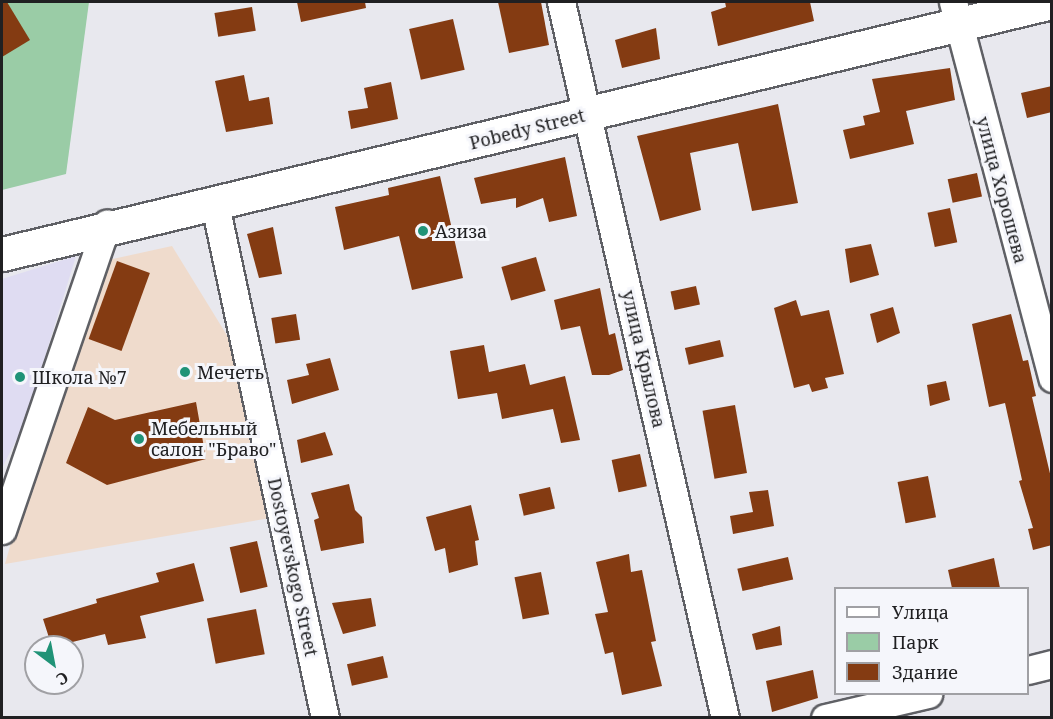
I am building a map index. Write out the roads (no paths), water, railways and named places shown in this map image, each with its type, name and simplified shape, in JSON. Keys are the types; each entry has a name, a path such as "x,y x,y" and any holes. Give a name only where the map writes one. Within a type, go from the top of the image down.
{"main road":[{"name":"Pobedy Street","path":"2,254 106,226 216,205 588,112 956,16 1036,2"},
{"name":"Pobedy Street","path":"956,16 1052,2"},
{"name":"Pobedy Street","path":"2,249 588,112"}],"street":[{"name":"улица Крылова","path":"561,2 725,717"},
{"name":"улица Хорошева","path":"956,16 1052,378"},
{"name":"Dostoyevskogo Street","path":"216,205 325,717"},
{"path":"2,530 106,226"},
{"path":"1029,670 1052,664"},
{"path":"825,717 919,695"}],"place":[{"name":"Азиза","path":"423,231"},
{"name":"Мечеть","path":"185,372"},
{"name":"Школа №7","path":"20,377"},
{"name":"Мебельный салон \"Браво\"","path":"139,439"}]}
